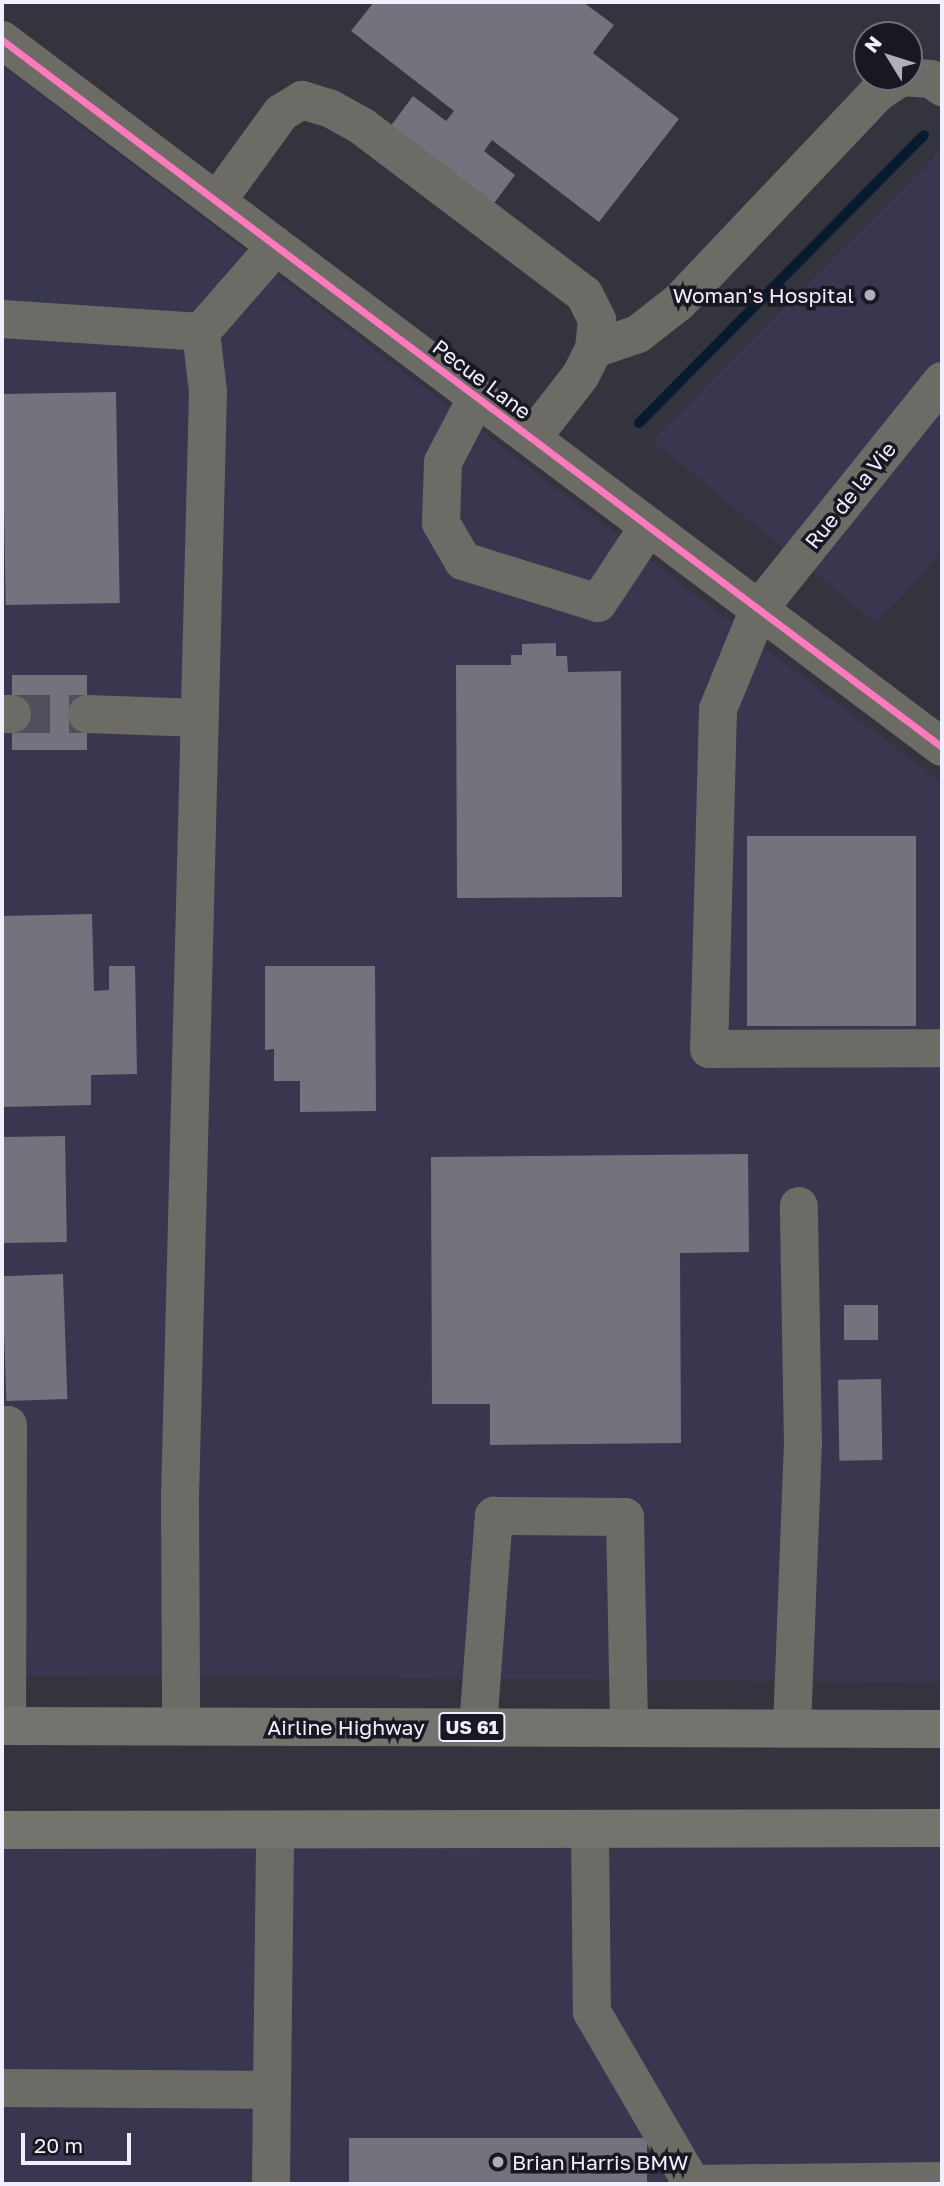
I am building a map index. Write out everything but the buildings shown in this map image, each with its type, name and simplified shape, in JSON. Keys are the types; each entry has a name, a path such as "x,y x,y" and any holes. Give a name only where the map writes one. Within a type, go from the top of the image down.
{"highway":[{"name":"Airline Highway","path":"4,1726 942,1729"},
{"path":"2,1830 942,1828"}],"street":[{"name":"Pecue Lane","path":"2,40 942,747"},
{"path":"594,349 638,334 679,302 877,93 902,77 931,79 942,87"},
{"path":"217,201 281,113 302,100 331,109 363,127 584,294 597,320 594,349 581,375 532,438"},
{"path":"181,1726 180,1500 208,391 201,332 276,246"},
{"path":"2,319 201,332"},
{"name":"Rue de la Vie","path":"942,381 759,609 718,709 709,1049 942,1048"},
{"path":"477,397 443,462 441,523 463,561 598,603 649,526"},
{"path":"87,714 200,718"},
{"path":"792,1728 803,1445 799,1206"},
{"path":"4,1726 8,1425"},
{"path":"478,1727 494,1516 625,1517 629,1728"},
{"path":"271,2184 275,1830"},
{"path":"590,1830 592,2012 692,2184 942,2181"},
{"path":"2,2088 272,2091"}],"shaded area":[{"path":"2,65 942,783 942,1682 2,1675"},
{"name":"Woman's Hospital","path":"942,149 942,552 876,623 652,441"},
{"path":"2,1846 942,1846 942,2184 2,2184"}],"waterway":[{"path":"639,423 924,135"}],"tunnel":[{"path":"12,714 87,714"}],"cycle path":[{"path":"2,40 942,747"}],"place":[{"name":"Woman's Hospital","path":"870,295"},
{"name":"Brian Harris BMW","path":"498,2162"}]}
